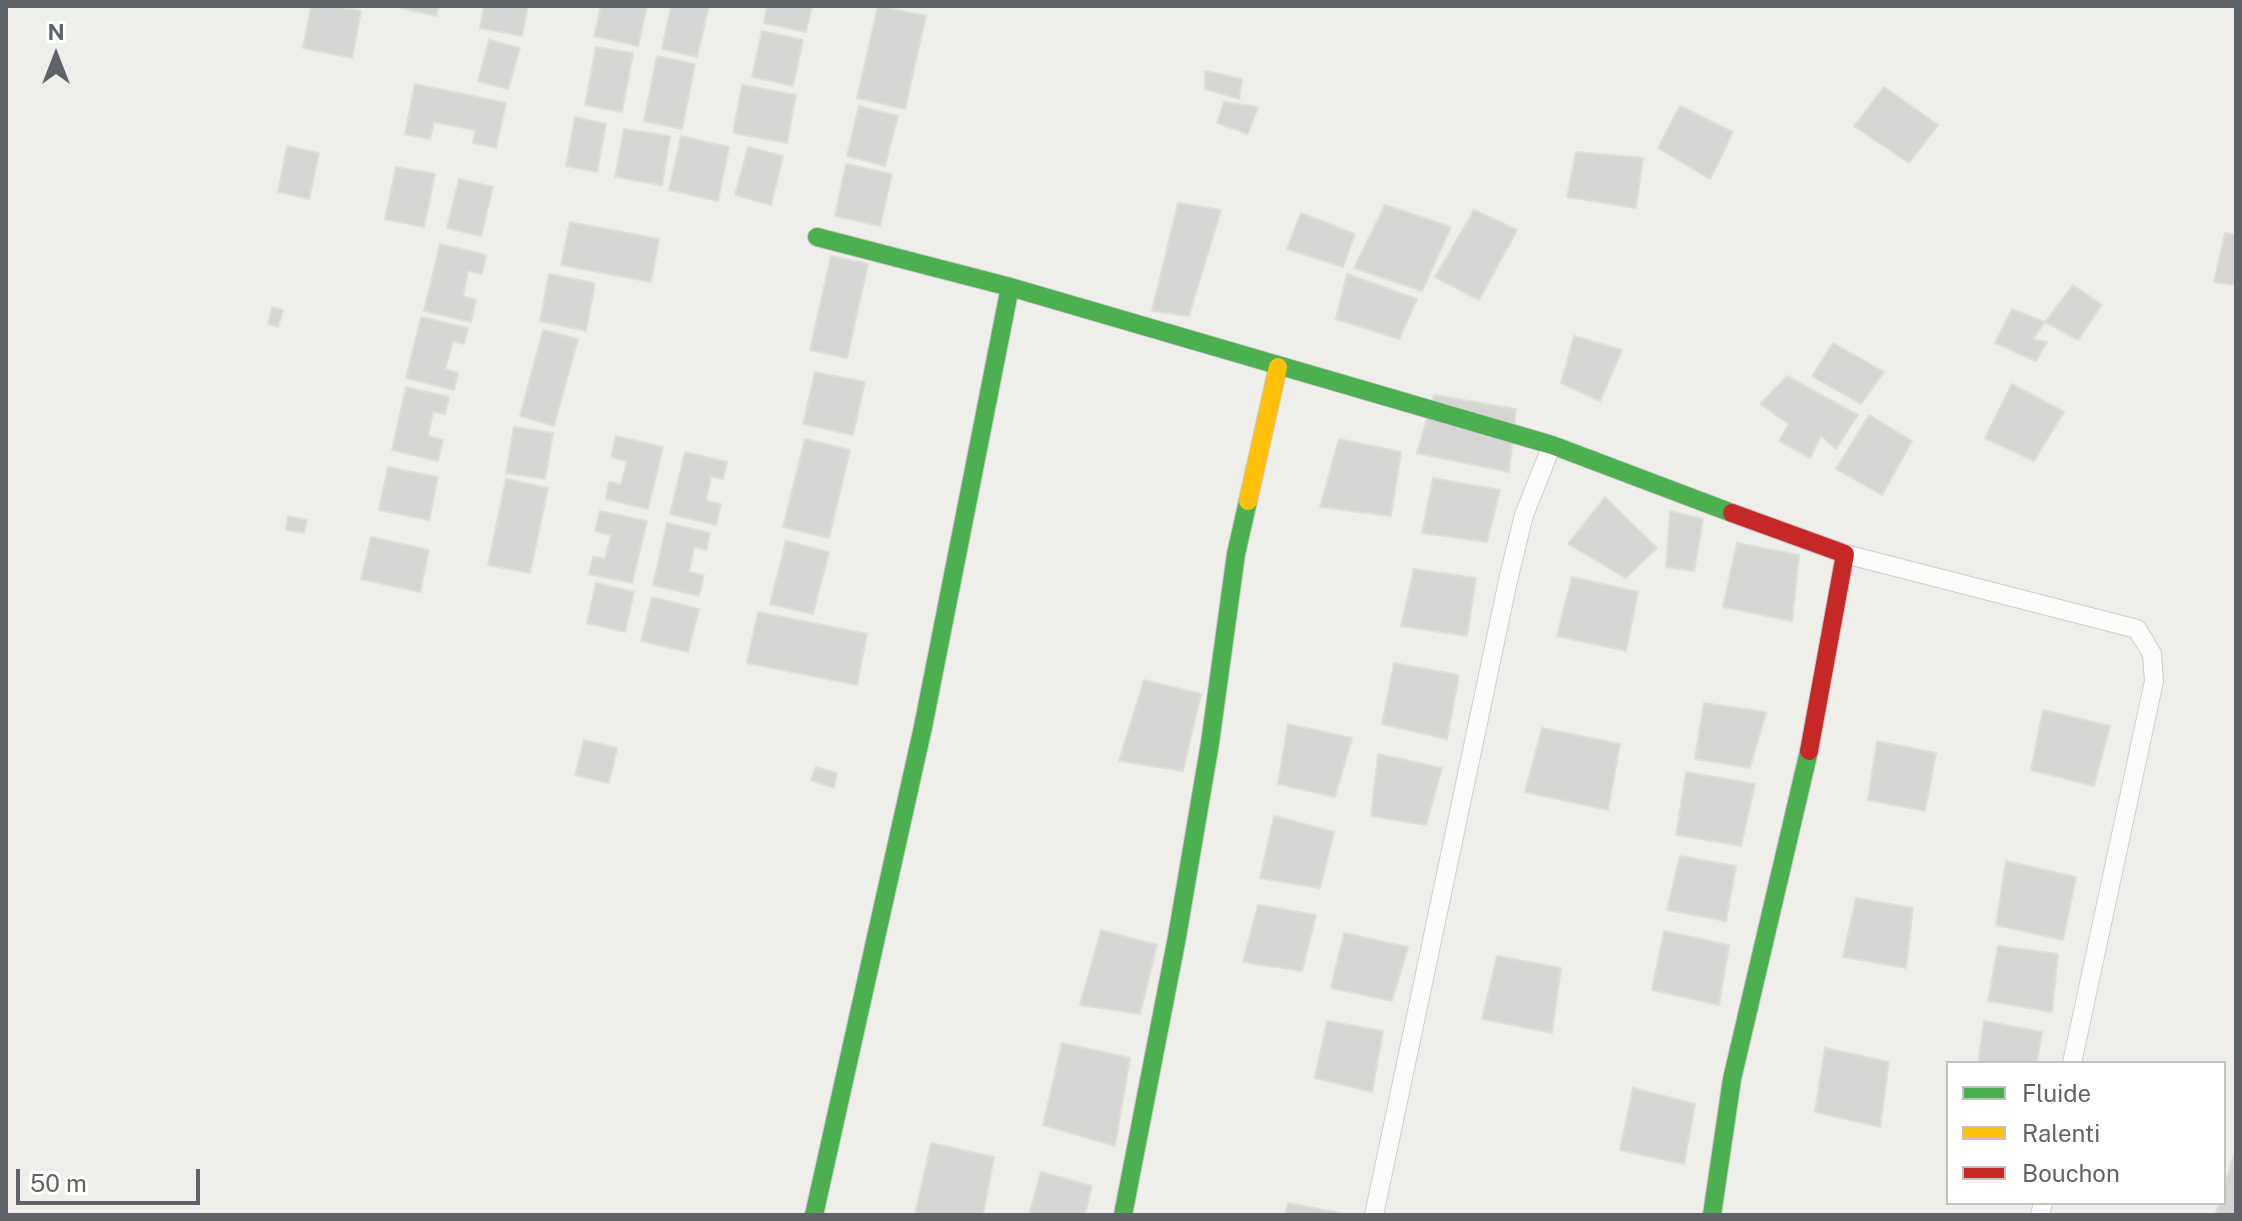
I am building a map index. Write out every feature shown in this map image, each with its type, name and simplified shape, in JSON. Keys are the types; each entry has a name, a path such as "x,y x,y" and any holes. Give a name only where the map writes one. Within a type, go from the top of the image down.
{"street":[{"path":"817,237 1010,287 1552,445 1845,554 2137,629 2152,654 2154,681 2072,1061"},
{"path":"814,1215 923,727 1010,287"},
{"path":"1123,1215 1177,937 1205,773 1236,554 1278,367"},
{"path":"1374,1215 1509,576 1524,515 1552,445"},
{"path":"1712,1215 1732,1079 1810,747 1845,554"}],"building":[{"path":"311,6 361,11 352,58 303,48"},
{"path":"392,6 439,6 436,16"},
{"path":"484,6 528,6 522,36 480,28"},
{"path":"601,6 647,6 638,46 594,36"},
{"path":"671,6 709,6 697,57 662,49"},
{"path":"767,6 812,6 806,32 764,23"},
{"path":"878,6 926,16 905,109 857,98"},
{"path":"762,31 803,40 793,86 752,77"},
{"path":"489,40 520,48 508,89 478,81"},
{"path":"596,47 633,53 622,112 585,105"},
{"path":"657,56 695,64 682,129 644,121"},
{"path":"1205,71 1242,79 1239,99 1205,89"},
{"path":"415,84 506,103 496,148 473,143 475,130 434,122 430,139 405,134"},
{"path":"742,85 796,95 787,143 733,133"},
{"path":"1884,87 1938,125 1909,163 1854,126"},
{"path":"1224,102 1258,107 1248,134 1217,123"},
{"path":"859,106 898,116 885,166 847,156"},
{"path":"1680,106 1733,132 1710,179 1658,148"},
{"path":"575,117 606,124 597,172 566,166"},
{"path":"624,129 670,136 662,185 615,177"},
{"path":"681,136 729,147 718,201 669,190"},
{"path":"287,146 319,153 309,199 278,192"},
{"path":"748,147 783,156 771,205 735,195"},
{"path":"1576,152 1643,158 1636,208 1567,197"},
{"path":"846,164 892,174 880,226 835,216"},
{"path":"396,167 435,174 424,227 385,219"},
{"path":"459,179 493,187 481,236 447,228"},
{"path":"1178,203 1221,210 1189,316 1152,311"},
{"path":"1385,205 1451,227 1422,291 1354,268"},
{"path":"1474,210 1517,230 1479,300 1435,277"},
{"path":"1301,213 1355,234 1343,267 1287,249"},
{"path":"570,222 659,239 651,282 561,265"},
{"path":"2225,233 2236,235 2236,285 2214,282"},
{"path":"440,244 486,255 482,274 468,271 463,296 476,300 471,322 424,311"},
{"path":"831,256 868,264 847,358 810,350"},
{"path":"549,274 595,283 586,331 540,321"},
{"path":"1347,274 1417,299 1399,339 1336,319"},
{"path":"2073,285 2102,305 2078,340 2045,322"},
{"path":"272,307 283,310 278,327 268,324"},
{"path":"2012,309 2045,322 2033,339 2047,342 2036,361 1995,343"},
{"path":"421,317 468,328 464,344 453,341 445,369 458,373 454,390 406,378"},
{"path":"543,330 578,339 554,426 520,416"},
{"path":"1574,336 1622,350 1600,401 1561,383"},
{"path":"1833,343 1884,372 1861,404 1812,376"},
{"path":"815,372 865,382 853,435 803,424"},
{"path":"1787,376 1858,415 1836,449 1821,436 1810,458 1779,441 1789,424 1760,404"},
{"path":"2012,384 2064,412 2034,461 1985,438"},
{"path":"406,387 449,397 445,414 433,412 428,436 443,440 438,461 392,450"},
{"path":"1434,395 1516,409 1509,472 1417,453"},
{"path":"1869,415 1912,441 1882,495 1836,469"},
{"path":"514,427 553,433 545,479 506,473"},
{"path":"616,436 663,447 648,509 606,499 609,482 621,485 627,461 611,457"},
{"path":"805,439 850,450 829,538 783,527"},
{"path":"1339,439 1401,452 1391,516 1320,507"},
{"path":"685,452 727,462 723,479 711,476 706,501 721,504 716,525 670,514"},
{"path":"388,467 438,477 429,520 379,510"},
{"path":"1433,478 1500,490 1487,542 1422,533"},
{"path":"506,479 548,488 530,573 488,565"},
{"path":"1605,497 1657,548 1626,578 1568,544"},
{"path":"600,511 647,521 632,583 589,574 593,557 605,559 611,535 595,531"},
{"path":"1670,511 1703,519 1694,571 1666,567"},
{"path":"288,516 307,520 304,533 286,530"},
{"path":"667,523 710,533 706,550 694,547 689,572 704,575 699,596 653,585"},
{"path":"371,537 429,550 420,592 361,579"},
{"path":"786,541 829,552 813,614 770,604"},
{"path":"1737,543 1799,555 1792,621 1723,607"},
{"path":"1414,569 1476,578 1467,636 1401,626"},
{"path":"1572,577 1638,592 1626,651 1557,636"},
{"path":"596,583 634,592 625,632 587,623"},
{"path":"652,597 699,609 688,652 641,641"},
{"path":"758,612 867,634 857,685 747,663"},
{"path":"1394,663 1459,675 1447,739 1382,724"},
{"path":"1144,680 1201,694 1183,771 1119,761"},
{"path":"1704,703 1766,712 1750,768 1695,759"},
{"path":"2043,710 2110,726 2094,786 2031,770"},
{"path":"1288,724 1352,738 1335,797 1278,784"},
{"path":"1542,728 1620,744 1608,810 1525,792"},
{"path":"584,740 617,748 609,783 575,775"},
{"path":"1877,741 1936,753 1925,811 1868,800"},
{"path":"1378,754 1442,768 1426,825 1371,816"},
{"path":"816,767 837,773 834,788 811,780"},
{"path":"1686,772 1755,784 1741,846 1676,835"},
{"path":"1274,816 1334,832 1320,888 1260,878"},
{"path":"1680,856 1736,866 1726,921 1667,910"},
{"path":"2006,861 2076,877 2063,940 1996,925"},
{"path":"1856,898 1913,908 1906,968 1843,957"},
{"path":"1258,905 1316,915 1302,971 1243,962"},
{"path":"1101,930 1157,945 1140,1014 1080,1005"},
{"path":"1664,931 1729,945 1719,1005 1652,990"},
{"path":"1344,933 1408,947 1392,1001 1331,988"},
{"path":"1998,946 2058,954 2052,1012 1988,1001"},
{"path":"1497,956 1561,968 1552,1033 1482,1019"},
{"path":"1327,1021 1383,1031 1372,1092 1315,1078"},
{"path":"1984,1021 2042,1032 2037,1061 1978,1061"},
{"path":"1062,1043 1130,1058 1115,1146 1043,1125"},
{"path":"1825,1048 1889,1062 1880,1127 1815,1112"},
{"path":"1633,1088 1695,1104 1684,1164 1620,1150"},
{"path":"931,1143 994,1157 983,1215 915,1215"},
{"path":"2236,1154 2236,1215 2215,1215 2218,1205 2226,1205 2226,1180"},
{"path":"1041,1172 1092,1186 1085,1215 1029,1215"},
{"path":"1288,1203 1341,1213 1341,1215 1285,1215"}],"traffic: fast":[{"path":"817,237 1010,287 1552,445 1732,513"},
{"path":"814,1215 923,727 1010,287"},
{"path":"1123,1215 1177,937 1210,743 1236,554 1248,501"},
{"path":"1712,1215 1732,1079 1809,751"}],"traffic: slow":[{"path":"1248,501 1278,367"}],"traffic: jam":[{"path":"1732,513 1845,554 1809,751"}]}
